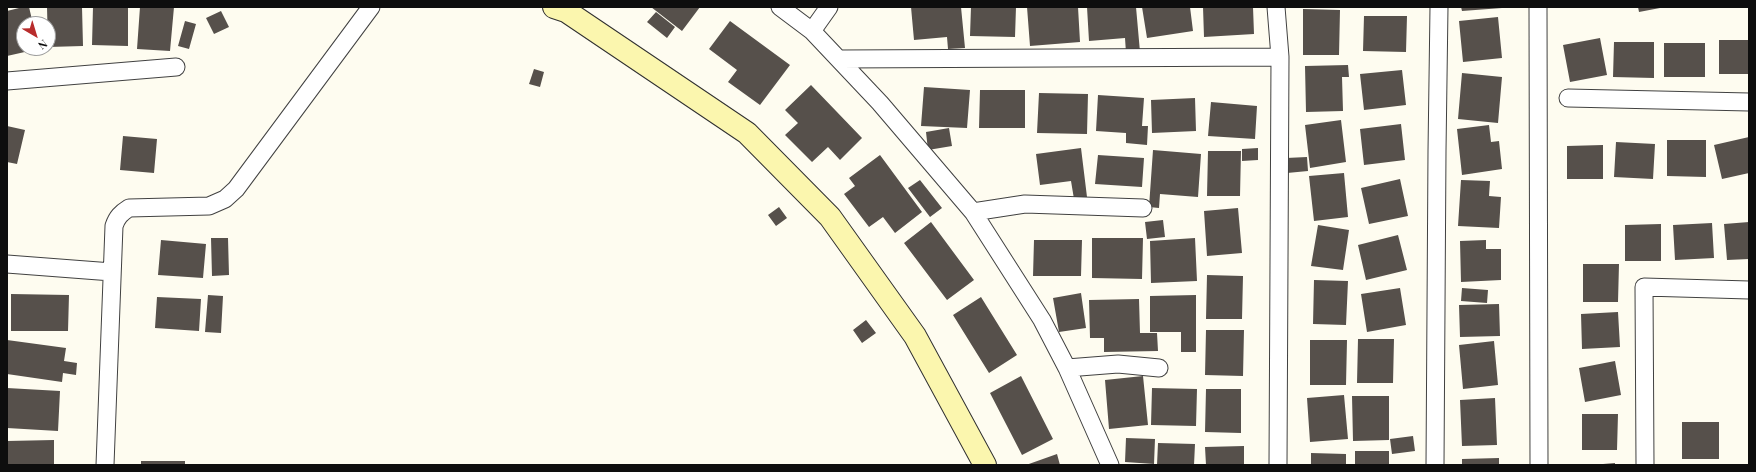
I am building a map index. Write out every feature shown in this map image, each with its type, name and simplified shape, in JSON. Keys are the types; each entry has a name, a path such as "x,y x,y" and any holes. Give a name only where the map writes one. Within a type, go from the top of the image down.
{"street":[{"path":"105,465 114,226 116,220 122,212 129,208 209,206 225,199 236,189 371,7"},
{"path":"780,7 812,31 839,59 880,103 974,212 1042,320 1067,368 1110,465"},
{"path":"812,31 829,7"},
{"path":"1276,7 1280,57 1278,465"},
{"path":"1435,465 1436,151 1439,7"},
{"path":"1538,7 1539,465"},
{"path":"563,8 746,133 830,217 915,336 984,465"},
{"path":"839,59 1280,57"},
{"path":"7,81 176,67"},
{"path":"1568,98 1749,102"},
{"path":"974,212 1025,204 1143,208"},
{"path":"7,264 112,272"},
{"path":"1645,465 1644,287 1749,290"},
{"path":"1067,368 1118,364 1159,368"}],"building":[{"path":"29,7 31,16 16,16 16,54 7,56 7,11"},
{"path":"47,7 82,7 83,46 56,47 56,16 47,16"},
{"path":"93,7 128,7 128,46 92,45"},
{"path":"140,7 174,7 170,51 137,49"},
{"path":"651,7 700,7 682,31"},
{"path":"911,7 961,7 965,48 948,49 947,37 914,40"},
{"path":"971,7 1016,7 1015,37 970,36"},
{"path":"1027,7 1078,7 1080,42 1030,46"},
{"path":"1087,7 1136,7 1140,52 1126,53 1125,38 1089,41"},
{"path":"1142,7 1190,7 1193,31 1147,38"},
{"path":"1203,7 1253,7 1254,34 1204,37"},
{"path":"1461,7 1502,7 1502,8 1462,11"},
{"path":"1638,7 1660,7 1660,8 1639,12"},
{"path":"1303,9 1340,10 1339,55 1303,55"},
{"path":"221,11 229,27 214,34 206,18"},
{"path":"656,12 675,27 667,38 647,22"},
{"path":"1364,16 1407,16 1406,52 1363,51"},
{"path":"1498,17 1502,58 1463,62 1459,21"},
{"path":"185,21 196,24 189,49 178,46"},
{"path":"730,21 790,65 760,105 728,82 737,70 709,49"},
{"path":"1600,38 1607,75 1570,82 1563,45"},
{"path":"1719,40 1749,40 1749,74 1719,74"},
{"path":"1614,42 1654,42 1654,78 1613,77"},
{"path":"1664,43 1705,43 1705,77 1664,77"},
{"path":"1348,65 1349,77 1342,77 1343,111 1306,112 1305,66"},
{"path":"534,69 544,72 540,87 529,84"},
{"path":"1402,70 1406,105 1364,110 1360,74"},
{"path":"1462,73 1502,77 1498,123 1458,119"},
{"path":"811,85 862,138 840,160 828,147 812,162 785,135 798,123 785,110"},
{"path":"924,87 970,90 967,128 921,126"},
{"path":"980,90 1025,90 1025,128 979,128"},
{"path":"1039,93 1088,94 1087,134 1037,133"},
{"path":"1098,95 1144,98 1142,126 1148,126 1147,145 1126,143 1126,133 1096,131"},
{"path":"1195,98 1196,131 1152,133 1151,100"},
{"path":"1211,102 1257,106 1255,139 1208,136"},
{"path":"1341,120 1346,162 1310,168 1305,125"},
{"path":"1401,124 1405,160 1364,165 1360,129"},
{"path":"1489,125 1491,142 1499,141 1502,169 1462,175 1457,129"},
{"path":"7,126 25,130 17,164 7,162"},
{"path":"949,128 952,146 928,150 926,132"},
{"path":"123,136 157,139 154,173 120,170"},
{"path":"1749,137 1749,173 1722,179 1714,145"},
{"path":"1667,140 1706,140 1706,177 1667,176"},
{"path":"1616,142 1655,144 1653,179 1614,177"},
{"path":"1603,145 1603,179 1567,179 1567,146"},
{"path":"1081,148 1087,197 1074,199 1071,181 1040,185 1036,154"},
{"path":"1258,148 1258,160 1242,161 1242,149"},
{"path":"1153,150 1201,154 1198,197 1160,194 1159,208 1149,207"},
{"path":"1208,151 1241,151 1240,196 1207,196"},
{"path":"880,155 922,212 895,233 883,217 869,227 844,194 855,186 849,178"},
{"path":"1098,155 1144,158 1142,187 1095,184"},
{"path":"1307,157 1308,171 1287,173 1286,158"},
{"path":"1344,173 1348,217 1314,221 1309,176"},
{"path":"1400,179 1408,216 1369,224 1361,188"},
{"path":"920,180 942,208 930,217 908,188"},
{"path":"1461,180 1490,181 1489,196 1501,197 1499,228 1458,226"},
{"path":"779,207 787,218 776,226 768,215"},
{"path":"1238,208 1242,253 1207,256 1204,211"},
{"path":"1163,220 1165,237 1147,239 1145,222"},
{"path":"931,222 974,280 947,300 904,243"},
{"path":"1749,222 1749,259 1727,260 1724,224"},
{"path":"1712,223 1714,258 1675,260 1673,225"},
{"path":"1661,224 1661,261 1625,261 1625,225"},
{"path":"1318,225 1349,230 1343,270 1311,266"},
{"path":"1398,235 1407,270 1366,280 1358,245"},
{"path":"211,238 228,238 229,275 212,276"},
{"path":"1092,238 1143,238 1142,279 1092,278"},
{"path":"1195,238 1197,281 1151,283 1150,241"},
{"path":"161,240 206,244 203,278 158,275"},
{"path":"1034,240 1082,240 1081,276 1033,276"},
{"path":"1486,240 1486,249 1501,249 1501,280 1461,282 1460,241"},
{"path":"1583,264 1619,264 1618,302 1583,302"},
{"path":"1207,275 1243,276 1242,319 1206,319"},
{"path":"1314,280 1348,281 1346,325 1313,324"},
{"path":"1400,288 1406,325 1367,332 1361,294"},
{"path":"1462,288 1488,290 1487,303 1461,301"},
{"path":"1081,293 1086,328 1059,332 1053,298"},
{"path":"11,294 69,295 68,331 11,331"},
{"path":"208,295 223,296 221,333 205,332"},
{"path":"1196,295 1196,352 1181,352 1181,332 1150,332 1150,296"},
{"path":"157,297 201,299 199,331 155,328"},
{"path":"981,297 1017,355 989,373 953,315"},
{"path":"1139,299 1140,333 1157,333 1158,351 1104,352 1104,338 1090,338 1089,300"},
{"path":"1499,304 1500,336 1460,337 1459,305"},
{"path":"1618,312 1620,347 1582,349 1581,314"},
{"path":"866,320 876,333 862,343 853,330"},
{"path":"1206,330 1244,330 1243,376 1205,375"},
{"path":"1358,339 1394,339 1393,383 1357,383"},
{"path":"7,340 66,348 64,361 77,363 76,375 63,373 62,382 7,374"},
{"path":"1310,340 1347,340 1346,385 1310,385"},
{"path":"1494,341 1498,385 1463,389 1459,345"},
{"path":"1615,361 1621,395 1585,402 1579,368"},
{"path":"1021,376 1053,439 1022,455 990,393"},
{"path":"1143,376 1148,425 1109,429 1105,380"},
{"path":"7,388 60,391 58,431 7,428"},
{"path":"1152,388 1197,389 1196,426 1151,425"},
{"path":"1206,389 1241,389 1241,433 1205,432"},
{"path":"1344,395 1348,439 1310,442 1307,398"},
{"path":"1352,396 1389,396 1389,440 1353,441"},
{"path":"1495,398 1497,445 1462,446 1460,400"},
{"path":"1582,414 1618,414 1617,450 1582,450"},
{"path":"1682,422 1719,422 1719,459 1682,459"},
{"path":"1413,436 1415,451 1392,454 1390,439"},
{"path":"1126,438 1155,439 1154,464 1125,462"},
{"path":"54,440 54,465 7,465 7,441"},
{"path":"1158,443 1195,444 1194,465 1157,465"},
{"path":"1244,446 1244,465 1206,465 1205,447"},
{"path":"1355,451 1389,451 1389,465 1355,465"},
{"path":"1311,453 1346,454 1346,465 1311,465"},
{"path":"1057,454 1060,465 1026,465"},
{"path":"1499,458 1499,465 1462,465 1462,459"},
{"path":"141,461 185,461 185,465 141,465"},
{"path":"1615,463 1615,465 1603,465 1603,464"}]}
